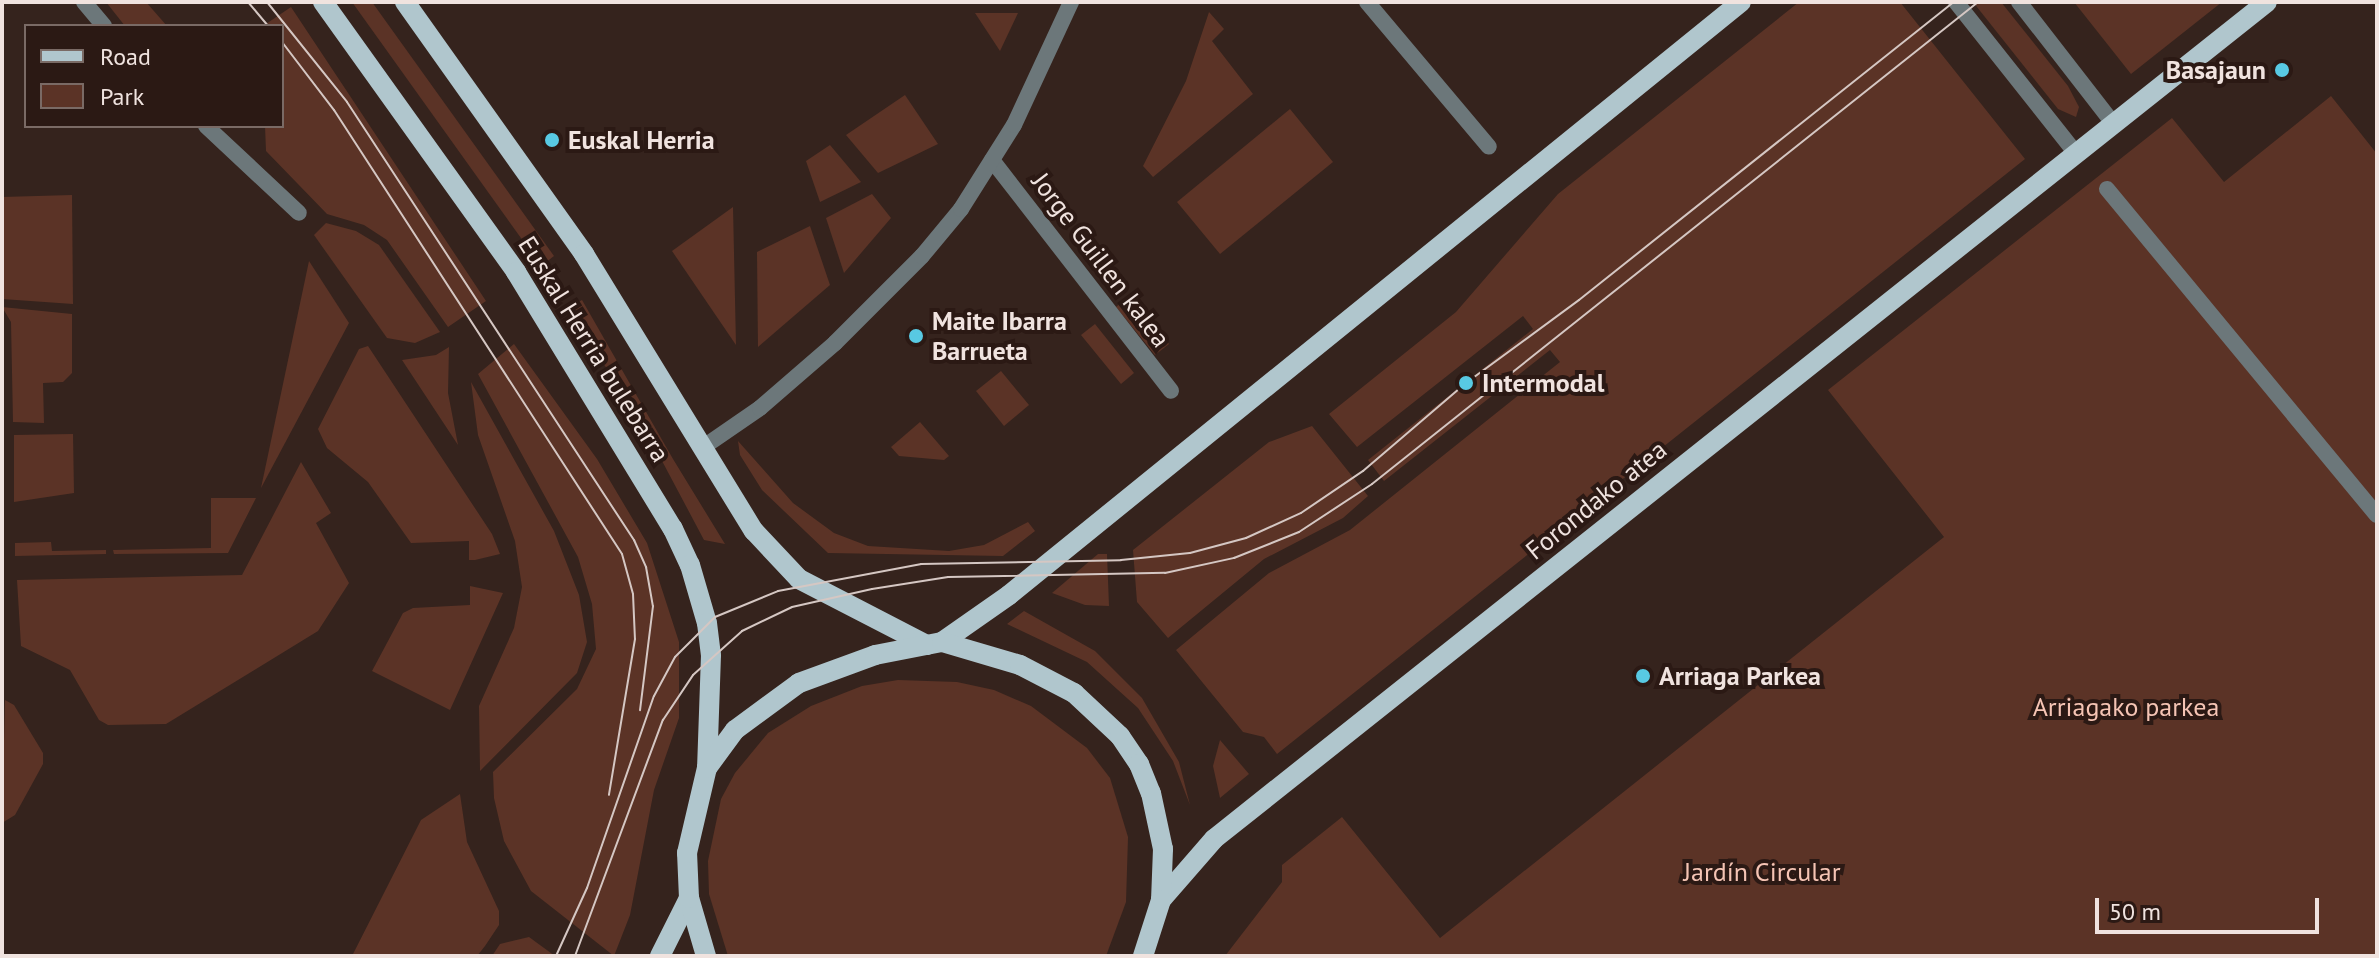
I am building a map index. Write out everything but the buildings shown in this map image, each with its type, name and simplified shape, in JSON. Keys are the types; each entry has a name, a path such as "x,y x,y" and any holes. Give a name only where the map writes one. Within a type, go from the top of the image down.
{"main road":[{"name":"Euskal Herria bulebarra","path":"323,2 516,272 673,529 690,565 707,623 711,655 707,768"},
{"name":"Euskal Herria bulebarra","path":"405,2 584,254 735,505 779,562 808,584 935,643 1020,665 1074,693 1120,736 1151,793 1163,849 1161,900"},
{"path":"706,956 689,898 687,853 707,768 735,730 799,683 875,655 935,643 1009,595 1741,2"},
{"name":"Forondako atea","path":"1161,900 1214,839 2267,2"},
{"path":"660,956 689,898"},
{"path":"1143,956 1161,900"}],"street":[{"path":"84,2 102,24"},
{"path":"702,448 760,408 882,300 961,209 1033,91 1071,2"},
{"path":"1367,2 1489,147"},
{"path":"1956,2 2075,152"},
{"path":"2019,2 2113,123"},
{"path":"208,128 299,213"},
{"name":"Jorge Guillen kalea","path":"992,160 1171,391"},
{"path":"2107,189 2377,515"}],"green space":[{"path":"106,2 146,2 165,24 123,24"},
{"path":"352,2 372,2 554,256 541,266"},
{"path":"1799,2 1900,2 2025,159 1277,754 1264,737 1243,732 1176,650 1269,573 1350,530 1560,362 1550,350 1384,481 1368,460 1533,329 1523,316 1357,447 1329,414 1456,312 1558,194"},
{"path":"1973,2 2001,2 2068,86 2079,107 2076,117 2058,109"},
{"path":"2074,2 2222,2 2131,74"},
{"path":"291,7 486,301 448,327 387,240 364,225 327,214 266,151 265,128 284,128 284,24 266,24"},
{"path":"1209,12 1224,29 1212,41 1253,94 1153,177 1143,166 1186,81"},
{"path":"975,13 1018,13 1000,51"},
{"path":"905,95 938,144 878,173 846,135"},
{"name":"Arriagako parkea","path":"2331,96 2377,154 2377,956 1225,956 1282,882 1282,865 1342,817 1440,938 1944,537 1828,390 2172,118 2224,182"},
{"path":"1290,109 1333,162 1220,254 1177,202"},
{"path":"830,145 861,182 820,202 806,161"},
{"path":"872,194 891,218 844,273 826,218"},
{"path":"72,195 73,304 2,299 2,197"},
{"path":"733,207 736,345 672,251"},
{"path":"326,223 356,231 379,245 440,332 415,343 387,338 314,235"},
{"path":"810,226 830,285 758,347 757,252"},
{"path":"309,261 349,323 261,488"},
{"path":"1130,295 1169,344 1155,355 1116,307"},
{"path":"582,300 725,544 704,540 644,427 568,308"},
{"path":"2,307 72,314 72,373 63,382 43,383 44,423 13,422 11,322"},
{"path":"1095,324 1134,373 1121,384 1081,335"},
{"path":"514,344 597,459 647,543 679,642 679,718 654,790 630,915 614,956 531,891 504,841 494,798 493,772 577,689 596,649 592,604 578,557 478,374"},
{"path":"368,346 492,534 500,554 469,560 469,541 411,543 368,482 327,448 318,429 359,349"},
{"path":"449,347 448,393 458,445 402,360 436,355"},
{"path":"1001,371 1029,405 1004,426 976,391"},
{"path":"471,382 554,531 579,595 587,642 577,673 480,771 479,706 514,628 522,587 515,541 478,435"},
{"path":"920,422 949,456 944,460 899,456 891,447"},
{"path":"1312,426 1368,496 1343,518 1264,559 1168,638 1137,602 1133,550 1269,442"},
{"path":"73,434 74,493 14,502 14,435"},
{"path":"738,441 793,503 834,533 868,546 949,551 984,545 1028,522 1035,531 1003,556 828,553 762,490 740,455"},
{"path":"301,462 331,513 316,523 349,583 318,631 166,724 108,725 99,720 70,670 21,646 17,580 242,575"},
{"path":"211,498 256,498 228,553 114,554 113,550 211,548"},
{"path":"51,542 52,551 106,550 106,554 15,556 15,543"},
{"path":"1098,554 1107,554 1109,606 1085,605 1052,593"},
{"path":"470,586 503,593 450,710 372,671 403,613 413,608 470,605"},
{"path":"1024,611 1095,651 1142,698 1179,762 1190,805 1173,761 1138,708 1087,662 1007,624"},
{"path":"898,680 957,682 994,690 1031,706 1087,748 1110,778 1128,837 1126,902 1106,956 728,956 709,894 708,861 721,799 735,773 768,733 811,706 862,686"},
{"path":"5,700 14,705 43,753 43,764 15,815 2,823"},
{"path":"1220,740 1249,774 1220,798 1213,766"},
{"path":"460,794 467,842 499,911 499,925 485,946 477,956 352,956 421,820"},
{"path":"529,937 555,956 492,956 500,944"}],"tram line":[{"path":"248,2 266,24"},
{"path":"267,2 347,102 634,540 646,567 653,606 640,710"},
{"path":"556,956 587,888 654,696 675,657 715,617 778,591 921,564 1121,560 1190,553 1246,538 1301,513 1363,471 1466,383 1579,300 1953,2"},
{"path":"575,956 663,720 693,675 742,631 792,607 872,589 948,577 1165,573 1234,558 1299,532 1372,484 1978,2"},
{"path":"284,45 334,110 622,554 633,594 635,639 609,795"}],"place":[{"name":"Basajaun","path":"2282,70"},
{"name":"Euskal Herria","path":"552,140"},
{"name":"Maite Ibarra Barrueta","path":"916,336"},
{"name":"Intermodal","path":"1466,383"},
{"name":"Arriaga Parkea","path":"1643,676"}],"park label":[{"name":"Jardín Circular","path":"1762,872"}]}
